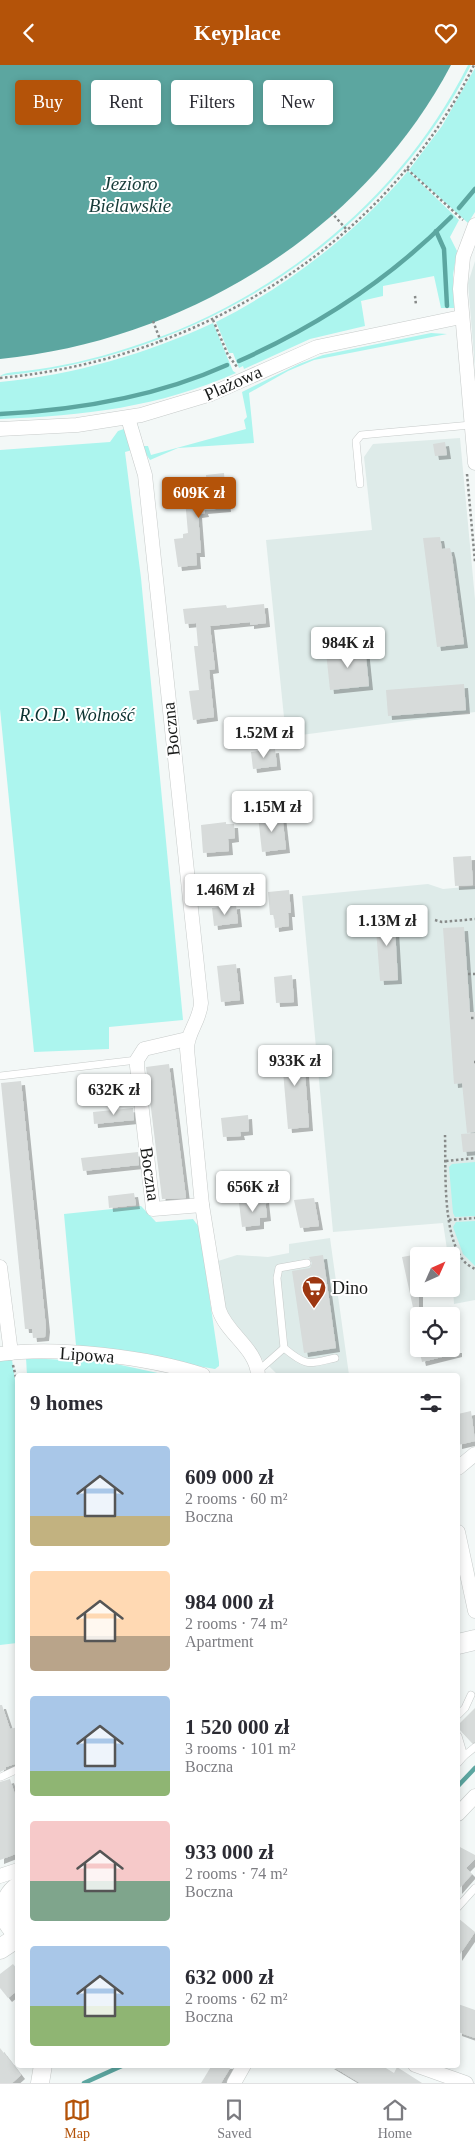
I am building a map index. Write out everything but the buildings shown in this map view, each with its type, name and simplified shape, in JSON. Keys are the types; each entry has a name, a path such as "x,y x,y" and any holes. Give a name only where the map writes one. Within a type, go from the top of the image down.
{"main road":[{"path":"460,1644 475,1640"},
{"path":"15,1889 10,1894 3,1912 9,1924 15,1930"},
{"path":"0,1949 15,1939"}],"street":[{"path":"474,226 462,264 460,289 461,317 471,373 475,463"},
{"name":"Plażowa","path":"0,429 77,425 128,418 206,396 292,357 324,345 461,317"},
{"name":"Boczna","path":"128,418 145,475 201,1003 200,1017 187,1039"},
{"path":"137,1060 144,1049 187,1039 187,1058 202,1205 219,1310 225,1325 252,1356 258,1373"},
{"name":"Boczna","path":"137,1060 152,1209 202,1205"},
{"path":"0,1267 5,1353"},
{"name":"Lipowa","path":"5,1353 113,1356 194,1373"},
{"path":"460,1466 475,1454"},
{"path":"460,1540 475,1611"},
{"path":"460,1812 475,1795"},
{"path":"0,1876 15,1871"},
{"path":"0,1882 15,1886"},
{"path":"234,2083 242,2068"},
{"path":"424,2068 466,2083"}],"lane":[{"path":"360,485 356,441 361,435 472,425"},
{"path":"0,1076 137,1060"},
{"path":"307,1263 279,1268 277,1277 284,1348 300,1361 311,1364 335,1358"},
{"path":"258,1373 284,1348"},
{"path":"460,1713 465,1708 471,1695"},
{"path":"460,1743 464,1756"},
{"path":"460,1761 475,1747"},
{"path":"1,1777 15,1770"},
{"path":"460,1905 475,1888"}],"path":[{"path":"0,378 77,365 162,342 213,320 282,280 347,230 407,169 440,125 474,65"},
{"path":"407,169 474,226"},
{"path":"332,212 347,230"},
{"path":"415,296 416,305"},
{"path":"213,320 229,356 240,371"},
{"path":"153,321 162,342"},
{"path":"471,516 475,562"},
{"path":"435,920 442,922 475,919"},
{"path":"468,974 475,974"},
{"path":"445,1135 449,1220 456,1250 464,1262 475,1269"},
{"path":"446,1161 475,1158"},
{"path":"449,1220 475,1218"},
{"path":"5,1353 15,1378"}],"shaded area":[{"path":"475,261 475,368 468,283"},
{"path":"460,438 475,599 475,712 286,737 266,540 372,530 364,457 373,444"},
{"path":"428,884 443,889 475,886 475,1300 454,1304 454,1297 460,1297 460,1247 447,1247 443,1223 333,1232 302,896"},
{"path":"330,1238 349,1373 276,1373 230,1328 221,1305 215,1262 237,1255 268,1257 289,1253 289,1244"}],"green space":[{"path":"468,65 471,65 433,129 387,186 334,237 275,281 211,317 144,345 73,365 0,376 8,373 77,362 128,348 181,328 232,304 281,275 326,241 369,202 406,160 440,114"},
{"path":"475,68 475,212 468,223 409,170 442,126"},
{"path":"408,171 459,220 450,237 457,251 453,275 454,308 441,308 434,276 383,286 383,296 361,301 365,326 310,339 244,369 243,366 239,368 233,353 229,353 216,322 295,275 366,216"},
{"path":"213,323 233,371 236,373 179,394 121,408 31,418 0,419 0,382 55,374 109,361 162,344"},
{"path":"431,333 447,334 314,360 288,371 249,393 254,443 178,448 150,460 141,447 135,427 138,426 143,446 148,446 151,455 246,429 244,420 247,417 242,392 299,364 323,355"},
{"name":"R.O.D. Wolność","path":"124,429 132,450 125,452 141,578 183,1020 109,1027 109,1049 34,1052 0,709 0,450 110,442 118,431"},
{"path":"475,1162 475,1216 455,1217 453,1213 449,1167 452,1164"},
{"path":"141,1206 156,1222 193,1219 199,1227 219,1362 219,1366 215,1369 76,1345 64,1214"},
{"path":"475,1221 475,1266 463,1254 453,1227 456,1222"},
{"path":"26,1358 107,1362 158,1373 27,1373"},
{"path":"12,1360 15,1380 15,1643 0,1645 0,1361"}],"water":[{"name":"Jezioro Bielawskie","path":"0,65 451,65 414,125 369,179 318,227 262,268 201,302 137,329 69,348 0,359"}],"waterway":[{"path":"459,208 475,189"},
{"path":"239,361 297,332 352,299 404,260 451,217"},
{"path":"436,231 444,249 447,306"},
{"path":"0,414 58,409 145,394 173,386 227,365"},
{"path":"460,1784 475,1768"},
{"path":"84,2083 117,2068"}],"place":[{"name":"Dino","path":"314,1309"}]}
